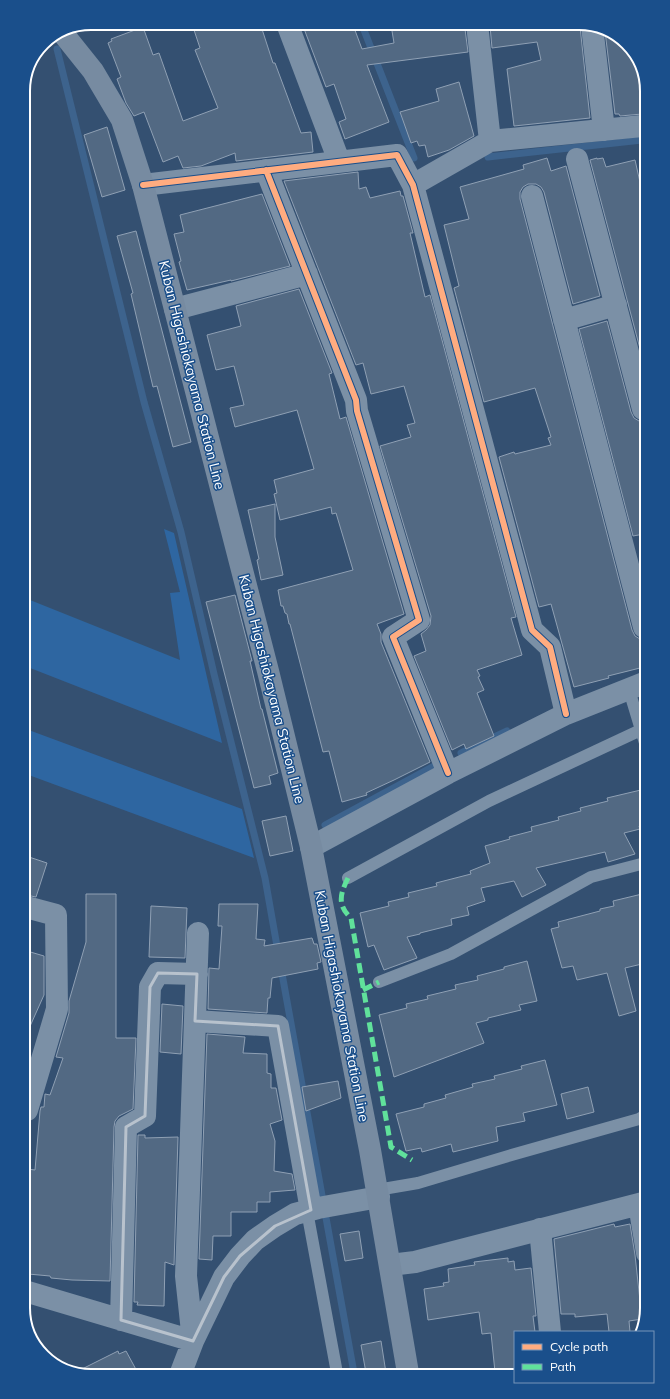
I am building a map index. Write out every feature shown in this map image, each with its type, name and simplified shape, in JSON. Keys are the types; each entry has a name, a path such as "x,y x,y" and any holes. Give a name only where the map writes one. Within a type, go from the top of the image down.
{"main road":[{"name":"Kuban Higashiokayama Station Line","path":"65,36 93,71 122,120 143,185 268,671 311,847 378,1194 407,1369"}],"street":[{"path":"290,30 339,161"},
{"path":"478,30 490,141"},
{"path":"593,32 604,130"},
{"path":"413,185 490,141 640,126"},
{"path":"143,185 269,176 339,161 397,155 413,185 532,630 550,647 566,714"},
{"path":"577,159 640,397"},
{"path":"269,176 356,400 357,410 419,620 393,638 448,773"},
{"path":"532,196 640,612"},
{"path":"175,309 307,274"},
{"path":"564,320 616,305"},
{"path":"311,847 448,773 566,714 637,686"},
{"path":"30,908 56,915 57,1008 35,1055 30,1089"},
{"path":"193,1341 186,1276 198,933"},
{"path":"121,1320 126,1127 145,1116 150,987 158,973 197,974"},
{"path":"195,1021 278,1026 316,1209"},
{"path":"182,1369 193,1341 224,1277 240,1256 255,1240 296,1214 378,1194"},
{"path":"390,1265 414,1262 640,1204"},
{"path":"540,1229 550,1331"},
{"path":"30,1293 193,1341"}],"lane":[{"path":"637,686 640,708"},
{"path":"348,878 489,801 640,730"},
{"path":"379,982 450,954 591,877 640,864"},
{"path":"378,1194 640,1118"},
{"path":"316,1209 336,1369"}],"highlighted area":[{"path":"158,973 197,974 195,1021 278,1026 311,1210 275,1226 240,1256 224,1277 193,1341 121,1320 126,1127 145,1116 150,987"}],"shaded area":[{"path":"164,529 174,533 222,743 30,668 30,600 180,660 170,593 180,592"},
{"path":"30,730 242,809 254,858 30,775"}],"building":[{"path":"135,30 144,30 153,55 159,53 183,121 218,108 195,50 200,48 194,30 262,30 273,63 275,63 301,133 311,132 313,152 236,161 235,153 201,166 183,168 178,156 163,162 144,112 134,116 126,103 117,79 121,77 108,43 112,41 111,39"},
{"path":"305,30 355,30 362,49 394,43 392,30 465,30 468,52 367,65 389,122 345,139 339,122 346,119 334,84 326,87"},
{"path":"490,30 580,30 590,118 514,126 507,69 541,60 537,42 492,48"},
{"path":"606,36 622,48 632,60 639,79 640,114 620,116 619,114 615,114"},
{"path":"459,82 474,136 449,150 428,157 425,145 419,146 417,141 411,143 400,112 439,101 436,89"},
{"path":"107,127 125,190 102,197 84,135"},
{"path":"547,158 551,171 566,166 600,296 573,304 544,192 541,187 536,184 528,184 523,187 520,192 520,199 632,630 635,636 640,639 640,668 574,687 551,604 539,607 499,457 514,452 515,454 551,445 548,438 551,437 535,388 484,402 454,288 459,286 444,225 469,219 460,187 524,169 523,165"},
{"path":"603,158 606,167 635,160 640,182 640,349 590,160"},
{"path":"358,172 359,189 366,187 370,198 400,191 401,196 403,196 413,233 410,233 425,297 430,295 516,617 511,618 522,655 477,670 480,676 478,677 484,690 477,693 494,736 466,749 464,744 452,750 414,656 426,651 421,634 430,625 431,616 380,446 411,437 407,425 415,423 404,386 371,394 363,363 356,365 284,181"},
{"path":"262,194 290,266 231,281 187,290 179,262 181,261 174,234 184,232 180,215"},
{"path":"136,231 191,442 173,447 157,386 153,387 131,294 133,293 117,236"},
{"path":"299,289 332,373 329,374 340,419 346,417 404,614 377,624 381,634 381,642 430,762 366,793 367,795 342,802 329,751 323,752 290,624 283,606 281,606 278,590 353,570 336,513 332,514 331,507 280,520 274,494 277,493 274,480 314,469 297,410 235,427 230,408 244,405 234,366 216,370 207,335 241,326 236,306"},
{"path":"607,321 631,412 634,418 640,421 640,535 633,536 579,329"},
{"path":"275,504 275,537 283,575 261,580 257,560 259,559 248,510"},
{"path":"235,595 252,661 250,661 261,709 278,773 269,776 271,784 254,788 206,602"},
{"path":"640,790 640,829 624,833 635,854 608,862 605,852 536,868 546,885 522,897 514,881 481,888 485,901 467,907 469,915 451,919 452,925 407,937 417,958 384,970 374,945 368,947 360,913 389,906 388,902 409,897 408,893 437,886 436,883 471,874 470,871 490,863 485,846 510,839 509,837 532,831 531,827 559,820 558,817 581,811 580,808 608,801 607,798"},
{"path":"286,816 293,851 270,856 262,821"},
{"path":"30,857 47,863 36,897 30,896"},
{"path":"86,894 116,894 116,1038 136,1038 133,1109 119,1116 115,1121 114,1127 110,1281 72,1280 30,1274 30,1169 35,1170 41,1107 44,1107 45,1094 50,1095 63,1058 56,1057 69,1013 69,1001 86,942"},
{"path":"640,894 640,964 625,968 636,1011 619,1016 607,973 577,980 573,966 562,968 551,929 559,927 558,922 614,906 613,901"},
{"path":"219,904 258,904 256,939 265,940 264,946 312,938 314,944 317,944 321,962 317,963 318,969 272,978 267,1013 208,1009 209,968 219,969 222,926 218,926"},
{"path":"151,906 187,908 185,958 149,957"},
{"path":"30,952 44,956 44,995 30,1026"},
{"path":"527,961 537,1001 519,1005 521,1010 488,1018 488,1020 476,1023 484,1043 394,1077 379,1015 407,1008 406,1004 428,999 427,996 456,989 455,985 478,980 477,976"},
{"path":"162,1004 183,1006 181,1054 160,1052"},
{"path":"207,1034 245,1037 243,1053 267,1054 267,1073 271,1074 271,1088 276,1088 282,1120 270,1124 275,1141 274,1171 292,1174 295,1190 270,1192 270,1202 257,1202 257,1212 231,1212 231,1236 213,1236 212,1260 199,1259"},
{"path":"545,1060 557,1105 523,1113 525,1121 496,1127 498,1141 453,1152 451,1144 422,1152 421,1148 406,1151 396,1114 424,1107 424,1104 446,1098 445,1095 473,1087 472,1084 495,1079 494,1076 522,1069 521,1066"},
{"path":"338,1081 341,1098 306,1111 302,1087"},
{"path":"588,1087 594,1112 567,1119 561,1094"},
{"path":"138,1135 145,1135 145,1138 178,1137 174,1265 165,1262 164,1306 137,1305 138,1302 134,1302"},
{"path":"614,1224 615,1227 630,1224 635,1255 640,1308 639,1320 629,1321 630,1331 609,1331 607,1314 575,1317 575,1314 561,1314 554,1239"},
{"path":"359,1231 363,1258 345,1261 340,1234"},
{"path":"508,1258 508,1262 514,1261 515,1270 531,1268 536,1316 533,1316 535,1331 514,1331 514,1369 495,1369 491,1333 482,1334 479,1312 428,1320 424,1289 444,1286 443,1283 449,1282 448,1269 475,1265 474,1262"},
{"path":"381,1341 385,1369 365,1369 361,1345"},
{"path":"118,1351 119,1354 126,1351 136,1369 87,1369 83,1368"}],"waterway":[{"path":"364,30 414,158"},
{"path":"57,49 144,402 181,532 214,674 265,878 278,952"},
{"path":"488,157 640,140"},
{"path":"461,753 507,731"},
{"path":"325,825 436,765"},
{"path":"281,968 353,1369"}],"marked path":[{"path":"348,878 343,889 341,899 344,909 351,918 391,1147 412,1160"},
{"path":"363,990 379,982"}],"cycle path":[{"path":"143,185 397,155 413,185 532,630 550,647 566,714"},
{"path":"266,170 356,400 357,411 419,620 393,637 448,773"}]}
